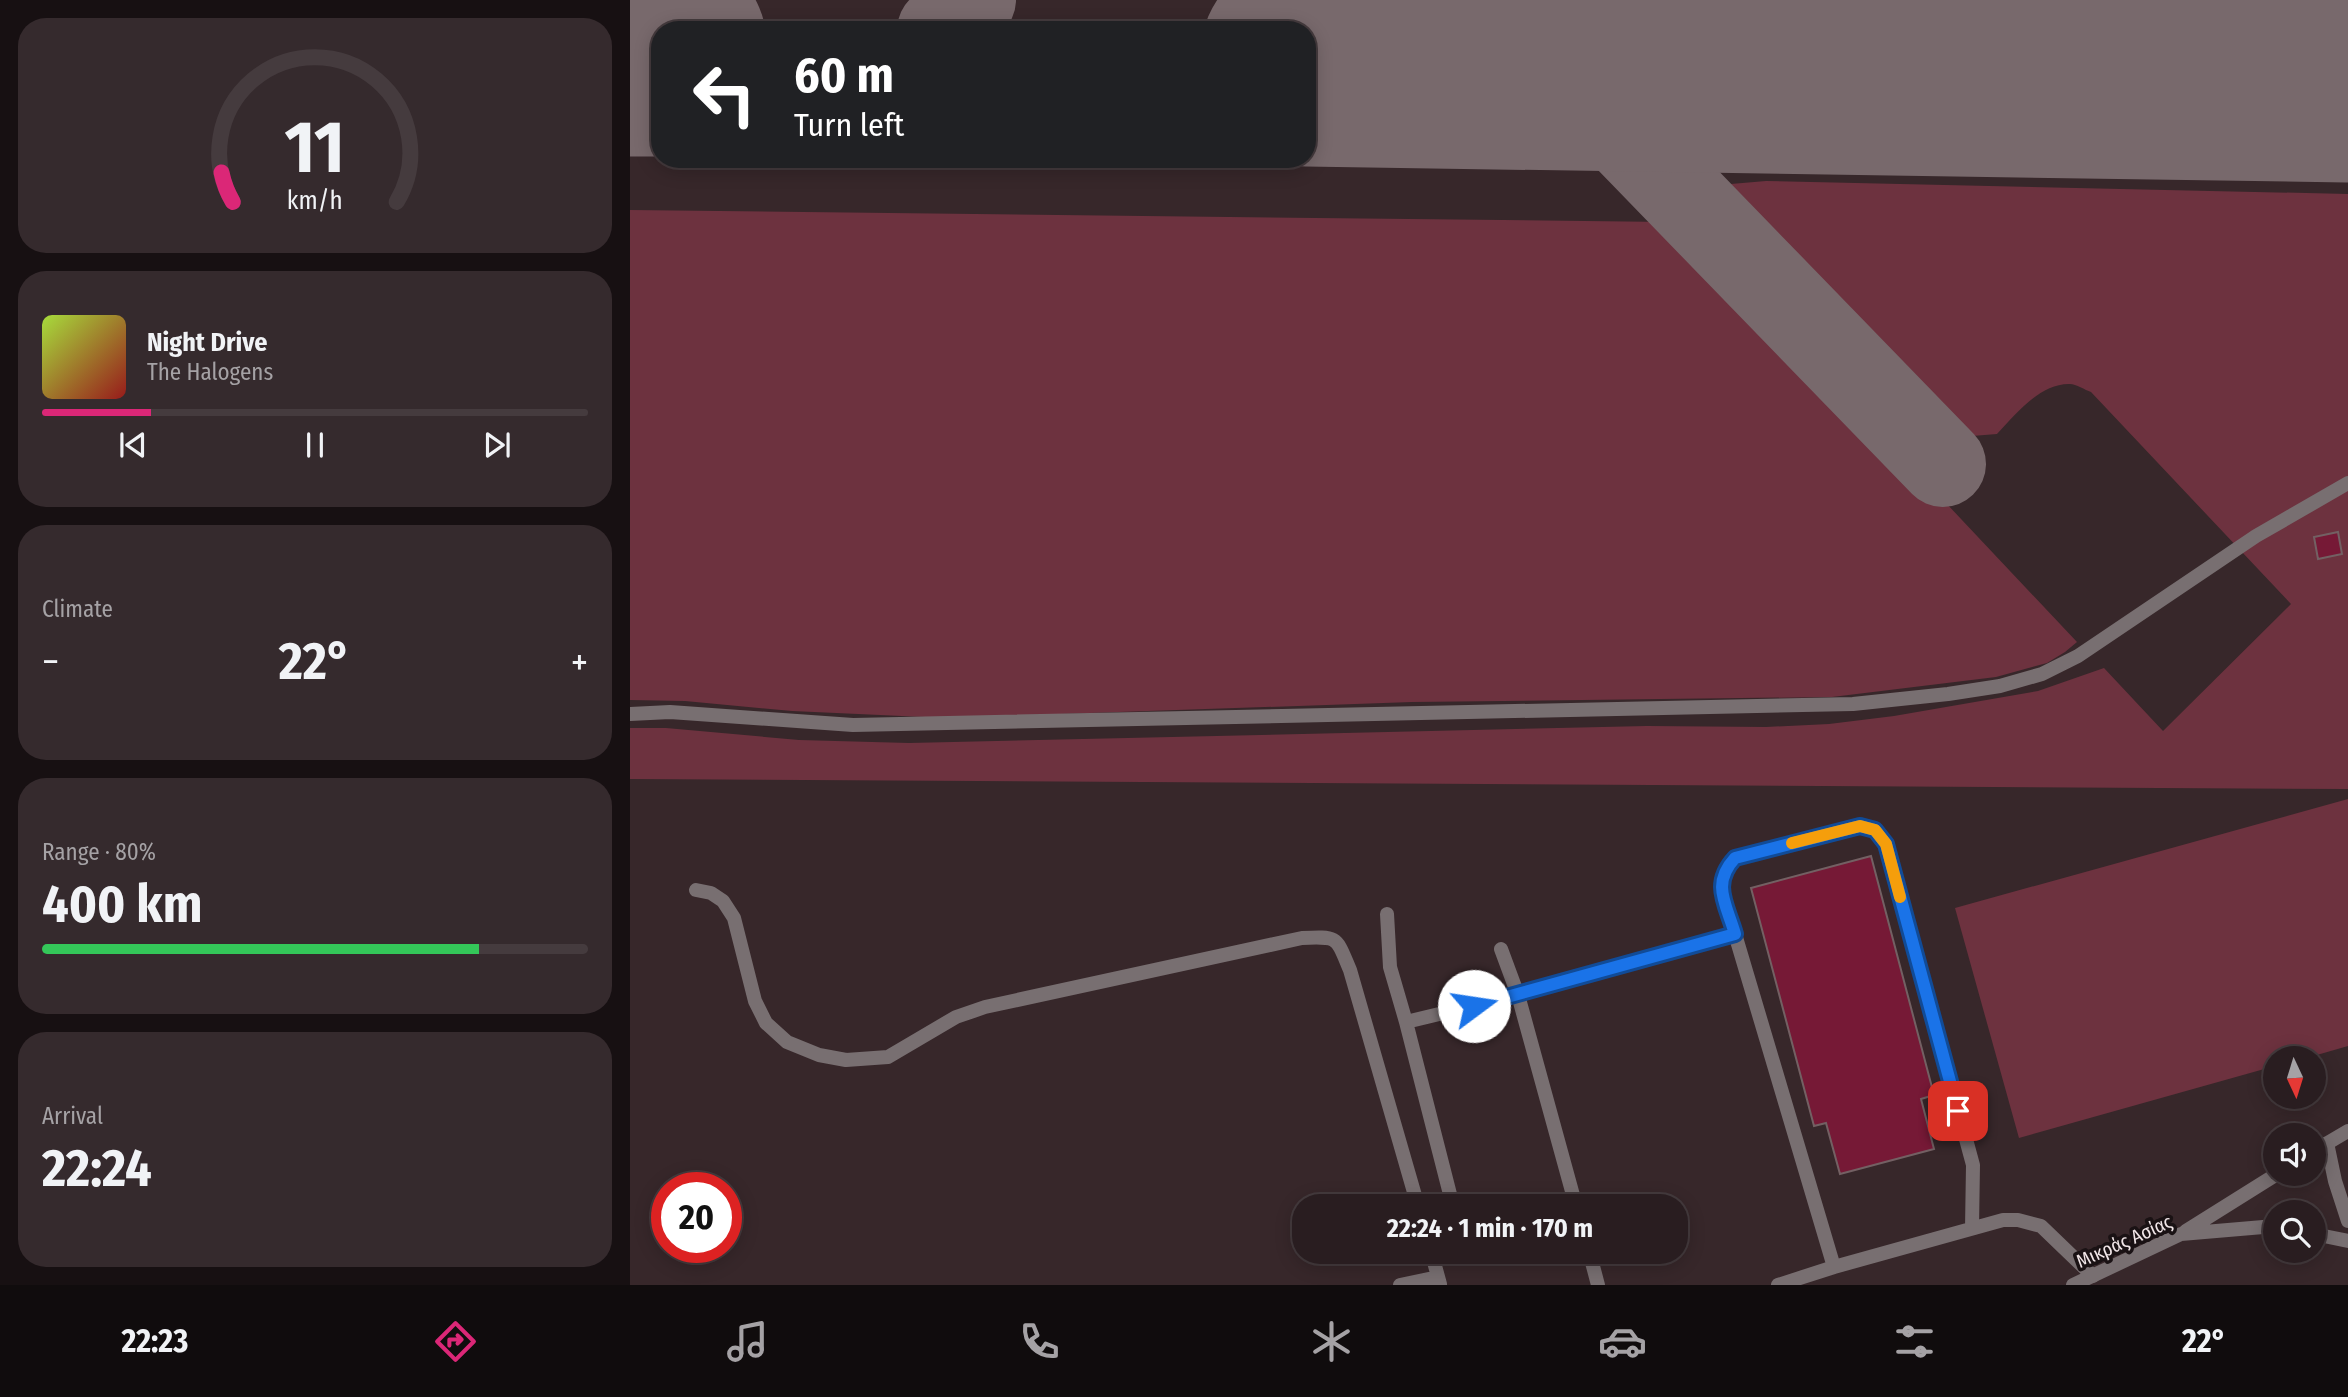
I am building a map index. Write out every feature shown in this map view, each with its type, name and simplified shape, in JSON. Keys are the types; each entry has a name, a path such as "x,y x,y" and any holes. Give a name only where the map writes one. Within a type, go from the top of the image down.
{"street":[{"path":"630,715 670,712 853,725 1032,723 1853,704 1948,694 2000,686 2042,674 2078,656 2256,536 2348,483"},
{"path":"1834,1267 1721,887 1725,870 1735,858 1860,826 1875,830 1886,844 1973,1165 1972,1228"},
{"path":"696,890 711,893 723,901 734,918 755,1001 766,1023 787,1042 818,1055 846,1060 888,1057 956,1017 985,1007 1302,938 1328,937 1338,942 1350,970 1415,1194"},
{"path":"1387,914 1390,967 1450,1194"},
{"path":"1406,1022 1518,995 1735,934"},
{"path":"1501,949 1518,995 1573,1194"},
{"path":"2348,1131 2327,1143 2335,1181 2348,1221"},
{"path":"2181,1234 2263,1183"},
{"path":"1778,1285 2003,1220 2018,1220 2041,1226 2093,1276"},
{"name":"Μικράς Ασίας","path":"2073,1285 2181,1234 2263,1227"},
{"path":"2326,1236 2348,1241"},
{"path":"1400,1285 1439,1281 1434,1264"},
{"path":"1592,1264 1598,1285"}],"shaded area":[{"path":"1766,181 2348,194 2348,789 630,779 630,728 666,728 799,740 909,743 1647,726 1766,727 1829,724 1894,716 2038,691 2104,668 2163,731 2291,604 2091,392 2070,384 2048,389 2038,394 1997,434 1972,436 1940,418 1719,185"},
{"path":"630,210 1667,222 1863,415 2077,642 2047,663 1996,677 1832,697 1412,702 946,718 792,711 685,701 630,700"},
{"path":"2348,799 2348,1046 2326,1052 2326,1046 2263,1046 2263,1069 2019,1138 1955,908"}],"building":[{"path":"2338,532 2342,554 2318,559 2314,537"},
{"path":"1871,856 1934,1095 1921,1099 1934,1149 1840,1174 1826,1123 1814,1126 1751,888"}],"taxiway":[{"path":"950,21 973,0"},
{"path":"1319,0 1434,35 1522,53 1565,59 1659,65"},
{"path":"1554,63 1943,464"}],"runway":[{"path":"630,49 651,49"},
{"path":"1316,59 2348,75"}],"slow traffic":[{"path":"1792,843 1860,826 1875,830 1886,844 1900,897"}],"route":[{"path":"1474,1006 1735,934 1721,887 1725,870 1735,858 1860,826 1875,830 1886,844 1958,1111"}]}
